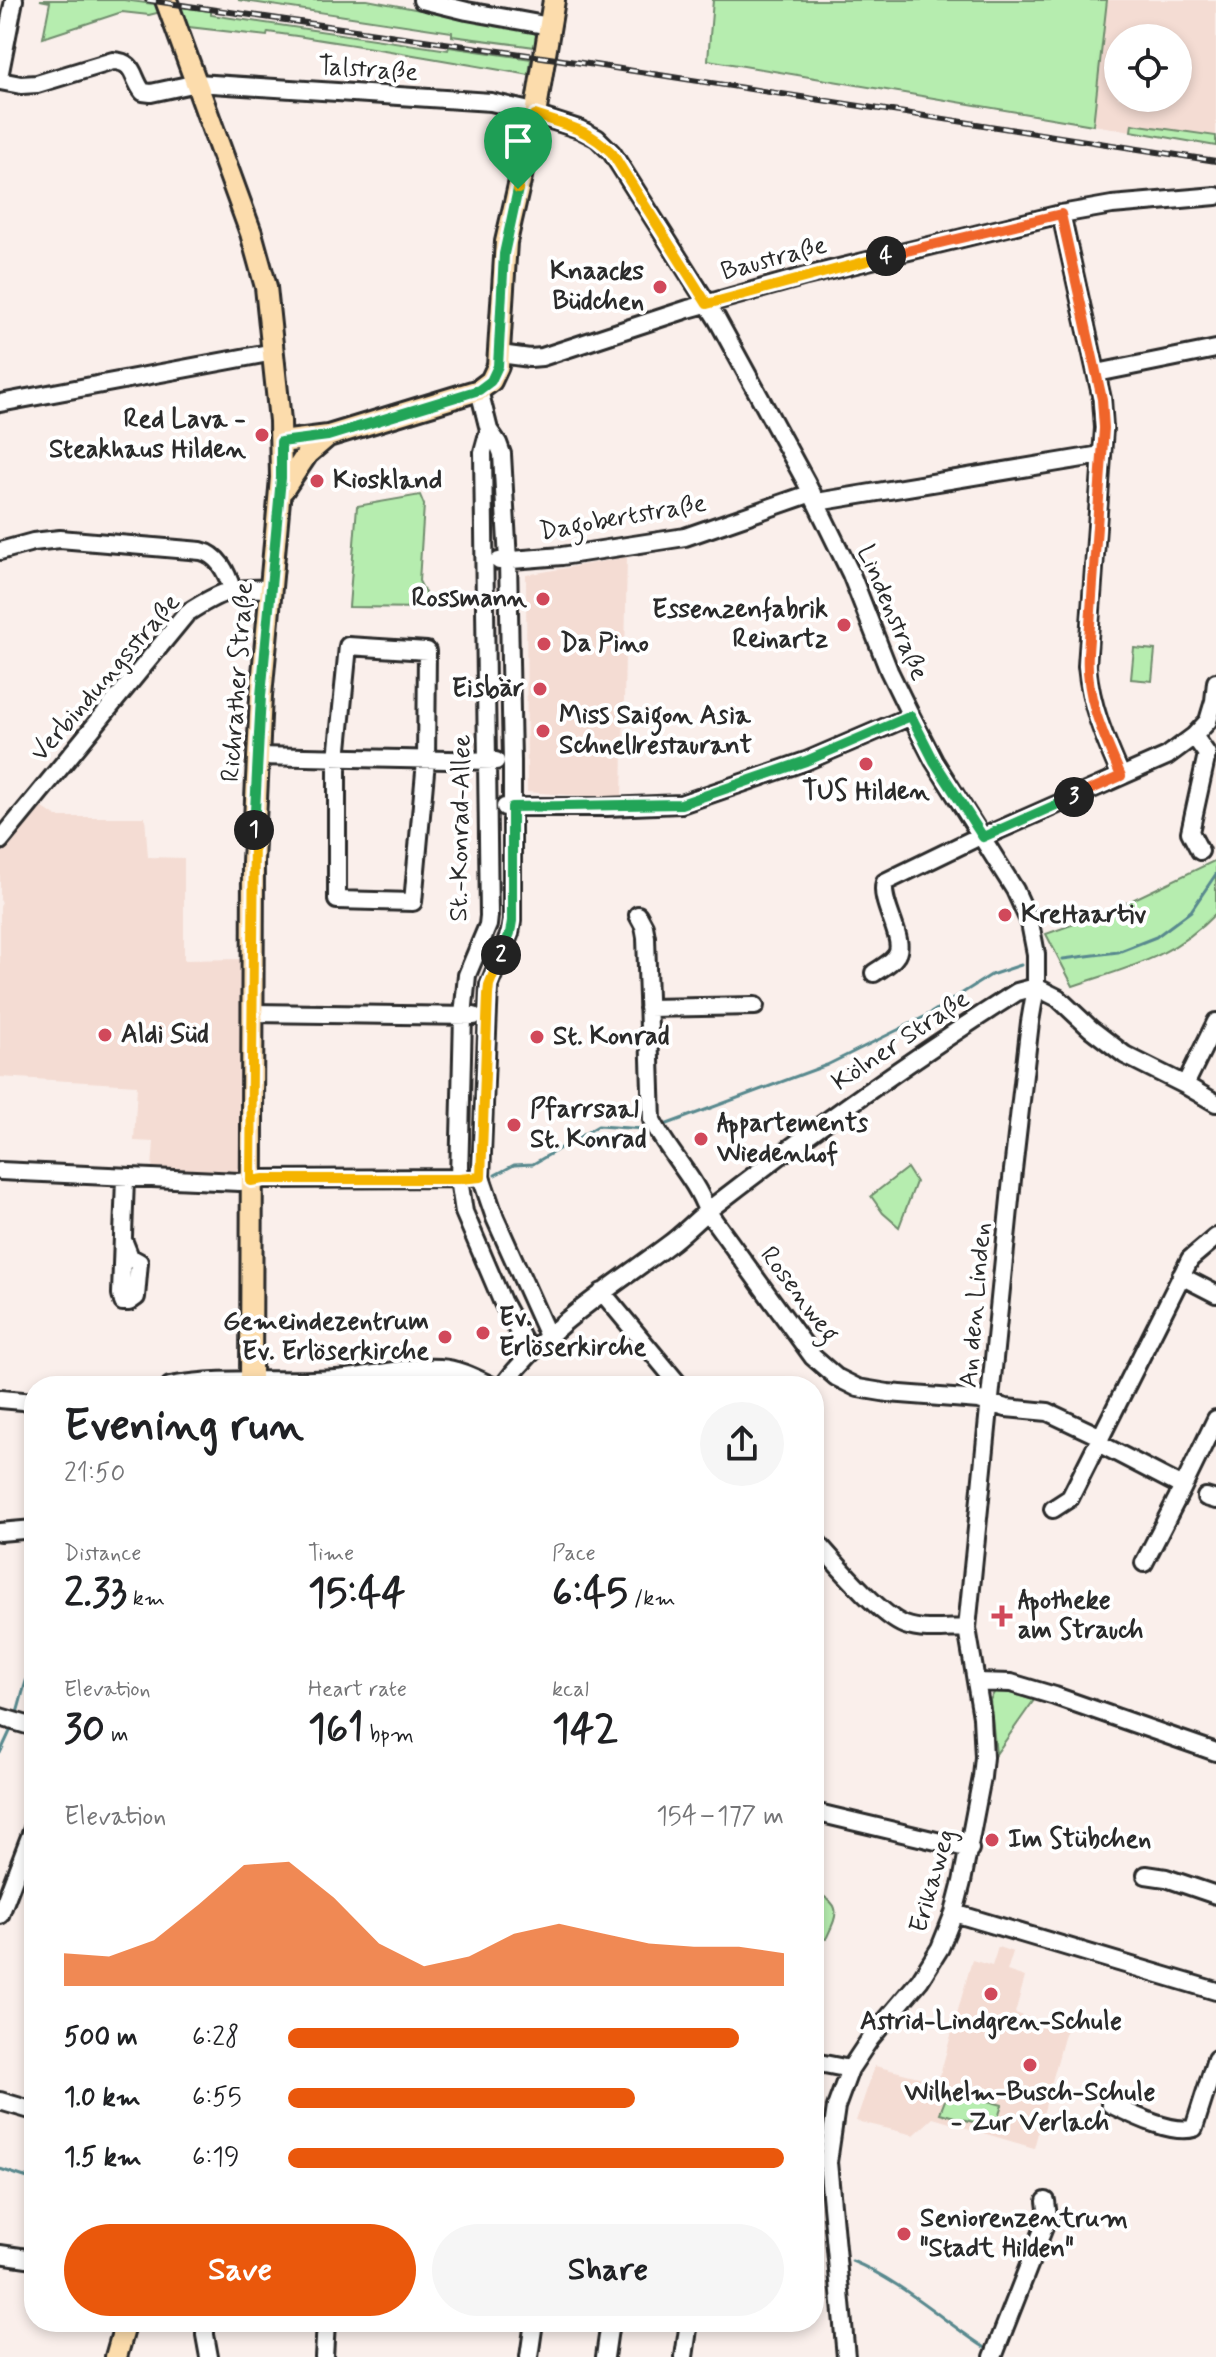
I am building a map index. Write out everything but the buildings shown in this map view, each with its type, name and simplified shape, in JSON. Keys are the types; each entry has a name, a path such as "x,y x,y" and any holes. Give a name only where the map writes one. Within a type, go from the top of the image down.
{"main road":[{"name":"Richrather Straße","path":"166,0 251,233 266,287 281,442 280,497 257,756 253,862 251,1376"},
{"path":"281,442 328,436 479,390 494,375 500,354 504,254 528,112 554,0"},
{"path":"280,497 307,454 328,436"},
{"path":"281,442 292,452 307,454"},
{"path":"116,2357 123,2332"}],"street":[{"path":"0,72 14,0"},
{"path":"422,0 550,26"},
{"name":"Talstraße","path":"0,81 37,84 122,61 129,65 143,92 197,83 491,102 528,112 579,129 597,138 612,153 707,304"},
{"name":"Baustraße","path":"500,354 542,357 607,334 806,276 1061,214 1112,205 1216,196"},
{"path":"1061,214 1097,373 1104,428 1087,666 1098,724 1121,776"},
{"name":"Lindenstraße","path":"707,304 814,497 851,574 889,671 934,761 1015,890 1030,923 1036,954 1036,987"},
{"path":"1097,373 1216,349"},
{"path":"0,403 274,352"},
{"name":"St.-Konrad-Allee","path":"479,390 489,430 502,454 508,561 512,761 512,927 489,985 481,1177 495,1218 549,1338"},
{"name":"St.-Konrad-Allee","path":"489,430 483,452 489,916 485,933 468,968 463,1016 459,1179 464,1212 502,1301 530,1353"},
{"name":"Dagobertstraße","path":"485,562 562,556 685,537 814,497 1101,455"},
{"path":"0,551 60,539 201,551 217,559 232,589"},
{"name":"Verbindungsstraße","path":"0,841 187,613 232,589 271,589"},
{"path":"348,646 427,651 426,761 413,902 337,900 337,759 348,646"},
{"path":"874,973 895,958 899,945 883,893 885,882 982,836 1167,756 1208,721 1216,682"},
{"path":"488,806 681,804 806,761 911,716"},
{"path":"1194,736 1207,754 1190,832 1200,851"},
{"path":"257,756 512,761"},
{"name":"Rosenweg","path":"638,915 646,937 652,1120 661,1138 701,1192 707,1211 813,1357 836,1377 858,1388 979,1400 1006,1408 1054,1414 1183,1487"},
{"path":"1036,987 1053,995 1125,1055 1216,1103"},
{"name":"Kölner Straße","path":"510,1376 530,1353 602,1292 830,1119 953,1033 1017,992 1036,987"},
{"name":"An den Linden","path":"967,1628 1012,1179 1036,987"},
{"path":"648,1008 755,1006"},
{"path":"252,1013 486,1017"},
{"path":"1185,1085 1216,1022"},
{"path":"0,1171 251,1181 481,1177"},
{"path":"124,1242 125,1178"},
{"path":"1053,1509 1070,1498 1190,1259 1216,1237"},
{"path":"1181,1276 1216,1294"},
{"path":"602,1292 672,1376"},
{"path":"358,1376 417,1368 443,1368 470,1376"},
{"path":"0,1399 24,1401"},
{"path":"1144,1563 1216,1419"},
{"path":"0,1532 24,1530"},
{"path":"824,1549 885,1613 903,1624 921,1628 967,1628"},
{"name":"Erikaweg","path":"846,2357 828,2162 836,2107 850,2069 870,2039 920,1980 940,1948 954,1913 970,1849 984,1757 982,1717 967,1628"},
{"path":"977,1682 1011,1683 1216,1752"},
{"path":"824,1814 970,1849"},
{"path":"0,1915 24,1852"},
{"path":"1146,1875 1166,1878 1216,1895"},
{"path":"954,1913 1216,1991"},
{"path":"1110,2104 1134,2116 1184,2132 1194,2128 1216,2059"},
{"path":"824,2064 850,2069"},
{"path":"0,2101 24,2108"},
{"path":"998,2356 1048,2217 1046,2201"},
{"path":"0,2254 24,2258"},
{"path":"205,2332 209,2357"},
{"path":"324,2357 325,2332"},
{"path":"529,2357 533,2332"},
{"path":"605,2357 609,2332"},
{"path":"684,2357 688,2332"}],"shaded area":[{"path":"1107,0 1216,0 1216,136 1132,124 1131,131 1093,125 1104,27 1104,112 1192,112 1192,24 1104,24"},
{"path":"627,557 622,799 527,792 526,575"},
{"path":"40,806 57,817 145,817 148,857 184,858 184,960 242,959 239,1172 152,1168 154,1142 134,1141 137,1085 0,1077 0,855"},
{"path":"998,1947 1013,1952 1007,1971 1025,1977 1015,2013 1066,2030 1034,2148 933,2118 914,2135 856,2121 875,2066 938,2082 972,1960 992,1966"}],"green space":[{"path":"40,0 124,0 161,5 161,12 149,15 122,12 43,38 50,2"},
{"path":"238,0 367,0 532,31 536,35 535,47 452,36 452,32"},
{"path":"713,0 1107,0 1093,125 708,60"},
{"path":"173,6 211,11 211,15 531,59 529,75 268,32 267,36 180,26"},
{"path":"1132,124 1216,136 1216,146 1131,131"},
{"path":"420,495 424,505 419,581 428,599 427,608 349,607 357,506"},
{"path":"1134,648 1155,650 1152,681 1131,679"},
{"path":"1216,860 1216,913 1200,928 1167,951 1073,986 1046,934 1105,913"},
{"path":"907,1168 916,1182 899,1227 883,1213 871,1196"},
{"path":"995,1691 1034,1700 996,1754 990,1700"},
{"path":"824,1897 834,1905 835,1910 826,1939"},
{"path":"949,2090 1002,2105 995,2128 940,2113"}],"waterway":[{"path":"1063,959 1118,952 1156,937 1191,911 1216,874"},
{"path":"662,1126 827,1065 926,1016 991,975 1021,965"},
{"path":"495,1175 514,1165 533,1164 598,1126 645,1129"},
{"path":"16,1716 24,1688"},
{"path":"0,1753 12,1727"},
{"path":"0,2169 24,2177"},
{"path":"852,2261 903,2289 984,2347"}],"railway":[{"path":"147,0 556,59 1216,161"}],"place":[{"name":"Knaacks Büdchen","path":"660,287"},
{"name":"Red Lava - Steakhaus Hilden","path":"262,435"},
{"name":"Kioskland","path":"317,481"},
{"name":"Rossmann","path":"543,599"},
{"name":"Essenzenfabrik Reinartz","path":"844,625"},
{"name":"Da Pino","path":"544,644"},
{"name":"Eisbär","path":"540,689"},
{"name":"Miss Saigon Asia Schnellrestaurant","path":"543,731"},
{"name":"TUS Hilden","path":"866,764"},
{"name":"KreHaartiv","path":"1005,915"},
{"name":"Aldi Süd","path":"105,1035"},
{"name":"St. Konrad","path":"537,1037"},
{"name":"Pfarrsaal St. Konrad","path":"514,1125"},
{"name":"Appartements Wiedenhof","path":"701,1139"},
{"name":"Ev. Erlöserkirche","path":"483,1333"},
{"name":"Gemeindezentrum Ev. Erlöserkirche","path":"445,1337"},
{"name":"Apotheke am Strauch","path":"1002,1616"},
{"name":"Im Stübchen","path":"992,1840"},
{"name":"Astrid-Lindgren-Schule","path":"991,1994"},
{"name":"Wilhelm-Busch-Schule - Zur Verlach","path":"1030,2065"},
{"name":"Seniorenzentrum \"Stadt Hilden\"","path":"904,2234"}],"route":[{"path":"535,115 597,138 612,153 707,304 806,276 1061,214 1102,399 1104,428 1087,666 1098,724 1121,776 983,837 934,761 911,716 806,761 681,804 512,807 512,921 489,985 481,1177 251,1181 253,862 257,756 281,478 281,442 328,436 479,390 491,381 500,354 504,254 518,189 535,115"}]}
